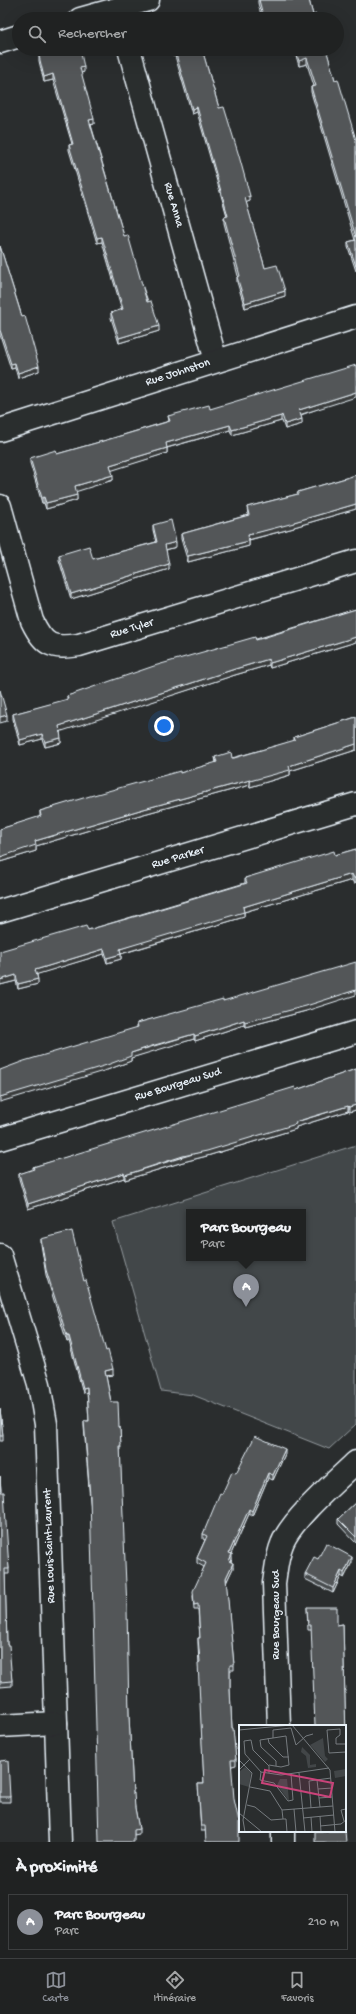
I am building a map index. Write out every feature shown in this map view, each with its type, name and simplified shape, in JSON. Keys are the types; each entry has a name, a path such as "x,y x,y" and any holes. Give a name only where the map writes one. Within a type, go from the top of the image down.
{"street":[{"path":"123,12 148,0"},
{"path":"0,42 12,38"},
{"name":"Rue Anna","path":"131,56 216,361"},
{"name":"Rue Johnston","path":"0,430 356,317"},
{"name":"Rue Tyler","path":"0,506 32,621 39,636 50,645 64,647 79,645 356,561"},
{"name":"Rue Parker","path":"0,911 356,804"},
{"name":"Rue Bourgeau Sud","path":"0,1139 356,1032"},
{"name":"Rue Louis-Saint-Laurent","path":"0,1255 39,1384 46,1424 60,1842"},
{"name":"Rue Bourgeau Sud","path":"279,1725 274,1583 276,1564 282,1543 293,1526 356,1462"},
{"path":"0,1726 56,1723"},
{"path":"283,1832 284,1842"}],"shaded area":[{"path":"356,1145 356,1424 329,1449 193,1395 161,1391 113,1222"}],"building":[{"path":"259,0 309,0 312,12 262,12"},
{"path":"39,56 82,56 84,67 80,68 94,119 89,120 124,236 128,235 147,302 151,301 159,326 119,338 111,313 123,309 102,237 97,238 69,145 73,144 53,74 44,77"},
{"path":"176,56 204,56 219,108 224,107 239,156 250,196 245,198 265,268 277,265 285,291 245,303 237,277 240,276 224,217 228,216 197,107 192,109"},
{"path":"297,56 328,56 335,80 338,79 356,140 356,237 311,87 316,86 307,58 299,61"},
{"path":"356,240 356,266 348,242"},
{"path":"0,246 22,317 25,316 39,366 18,373 15,363 11,364 0,330"},
{"path":"356,365 356,392 299,410 302,419 285,424 282,415 232,430 230,425 166,443 167,448 110,465 113,475 75,486 77,495 46,503 44,497 42,498 30,458 56,450 57,454 110,439 170,421 168,416 209,405 210,409"},
{"path":"356,475 356,504 248,535 249,541 188,556 181,534 249,515 247,507 298,494 298,492"},
{"path":"171,520 176,542 165,545 169,564 71,594 59,555 89,546 93,559 157,542 153,525"},
{"path":"356,609 356,637 270,663 269,659 235,669 59,726 61,738 45,742 42,734 20,740 13,714 68,699 67,696 154,666 255,637 256,640"},
{"path":"0,690 7,715 0,717"},
{"path":"356,717 356,744 289,766 290,770 140,810 35,841 36,845 0,857 0,829 41,816 40,811 217,762 215,757 231,752 232,758 234,758 295,740 294,737"},
{"path":"356,849 356,878 354,878 352,874 243,907 244,912 120,949 121,954 107,958 104,949 35,970 38,979 18,984 16,975 0,980 0,951 86,926 88,930 147,913 247,883 245,878 334,851 335,855"},
{"path":"356,962 356,990 306,1006 245,1022 244,1020 195,1036 194,1034 155,1045 131,1053 131,1056 107,1065 0,1097 0,1070 24,1061 138,1027 137,1023 223,999 223,1001"},
{"path":"356,1069 356,1105 295,1122 296,1124 207,1151 183,1156 125,1175 124,1173 28,1204 19,1174 34,1169 33,1167 295,1087 296,1090"},
{"path":"72,1231 84,1281 86,1280 106,1351 108,1350 113,1369 105,1371 111,1402 118,1402 127,1608 129,1716 133,1794 134,1793 139,1829 134,1830 134,1842 99,1842 90,1496 84,1421 89,1421 87,1387 83,1388 69,1336 67,1336 46,1270 41,1239"},
{"path":"0,1409 3,1436 0,1436"},
{"path":"255,1436 285,1449 273,1475 268,1473 252,1511 249,1509 229,1553 232,1554 229,1561 233,1563 226,1578 234,1665 230,1665 230,1690 232,1728 236,1760 231,1760 234,1799 239,1822 239,1842 206,1842 205,1826 201,1826 198,1784 204,1784 198,1663 200,1662 198,1638 200,1638 198,1604 194,1605 193,1591 206,1563 197,1558 207,1536 203,1534 220,1493 222,1494 232,1472 236,1473"},
{"path":"0,1476 1,1492 4,1492 9,1569 5,1569 7,1645 9,1645 12,1681 0,1682"},
{"path":"356,1502 356,1537 338,1519"},
{"path":"326,1543 352,1557 344,1573 341,1571 333,1588 305,1574 314,1557 318,1559"},
{"path":"307,1607 337,1607 337,1625 343,1624 346,1725 315,1725 311,1625 308,1625"},
{"path":"8,1760 10,1797 0,1797 0,1761"},
{"path":"315,1832 345,1832 346,1842 315,1842"}],"place":[{"name":"Parc Bourgeau","path":"246,1307"}]}
